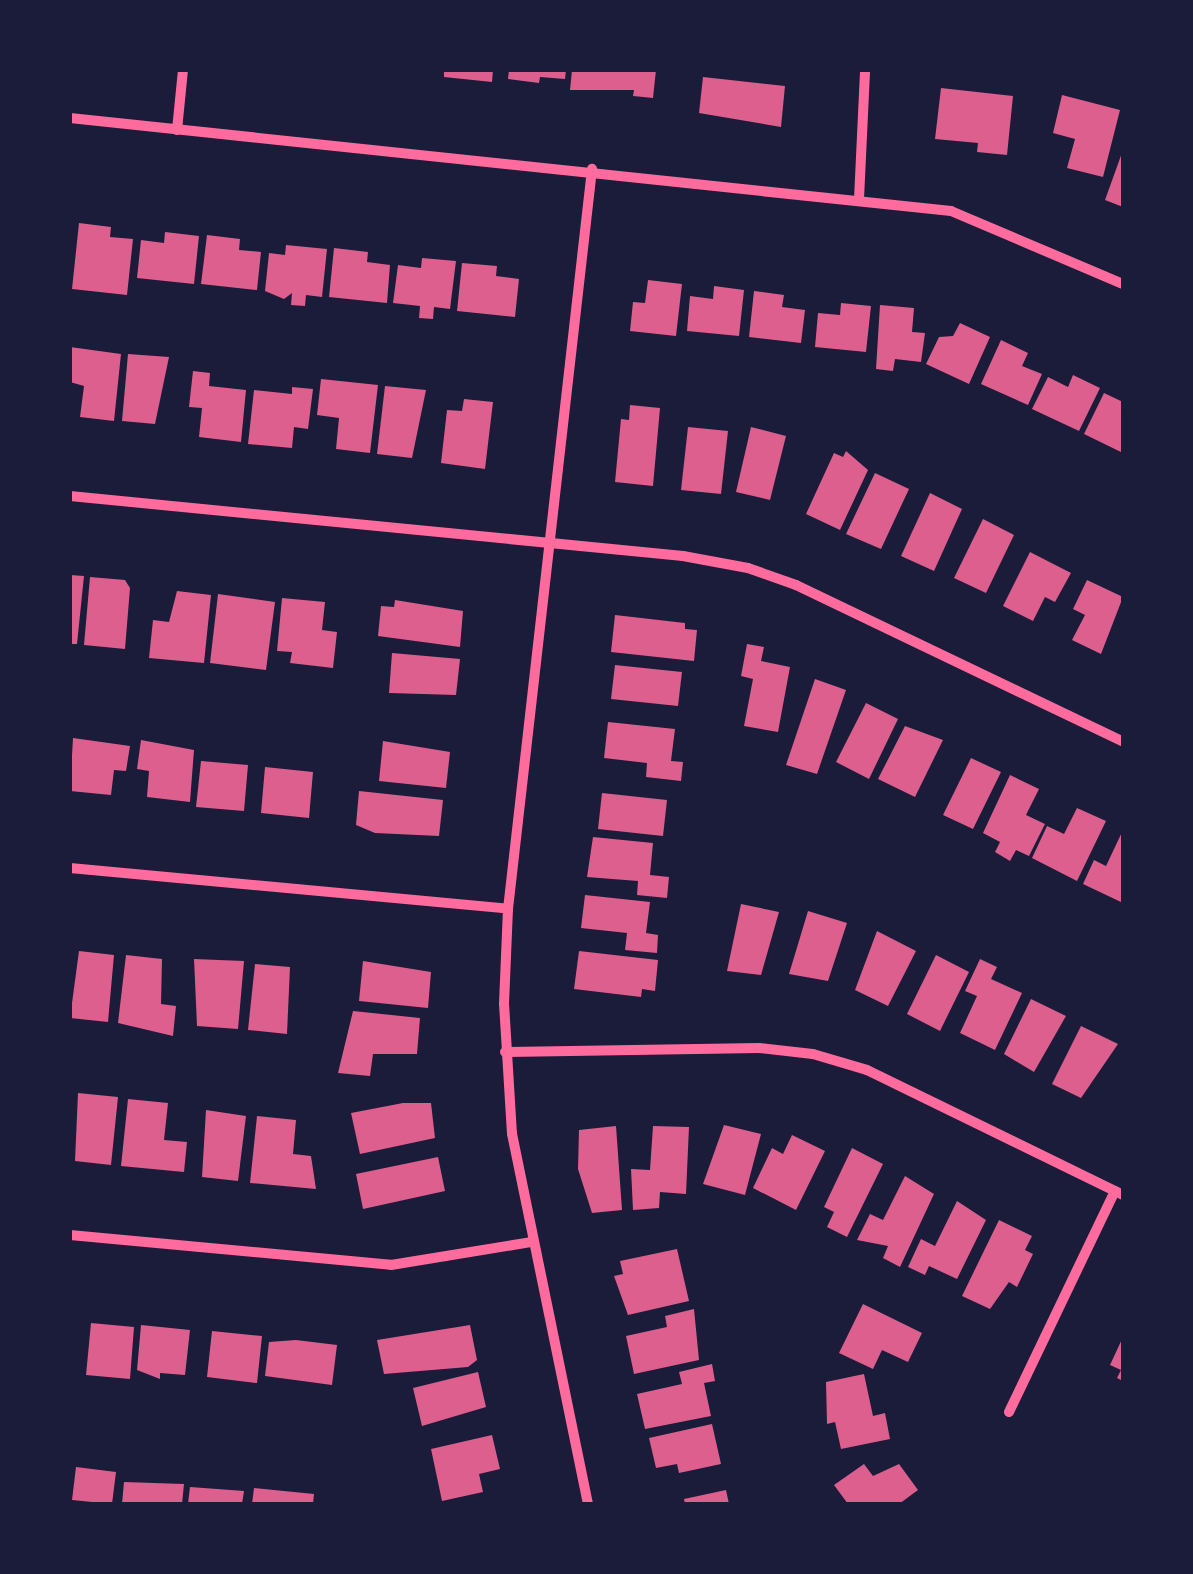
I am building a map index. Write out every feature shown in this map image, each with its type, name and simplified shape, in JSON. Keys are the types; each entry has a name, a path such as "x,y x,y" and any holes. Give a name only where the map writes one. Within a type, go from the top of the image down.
{"street":[{"path":"177,130 183,70"},
{"path":"859,198 866,70"},
{"path":"70,118 859,198 988,223 1123,284"},
{"path":"588,1504 532,1242 506,1052 508,909 592,169"},
{"path":"70,496 683,556 796,584 1123,742"},
{"path":"70,868 508,909"},
{"path":"506,1052 759,1048 812,1054 867,1070 1119,1193 1009,1412"},
{"path":"70,1235 391,1265 532,1242"}],"building":[{"path":"444,70 493,70 492,82 444,77"},
{"path":"509,70 566,70 565,79 540,77 539,83 508,79"},
{"path":"572,70 656,70 653,98 633,96 634,90 570,90"},
{"path":"703,77 785,86 781,127 699,113"},
{"path":"941,88 1013,96 1007,155 977,152 978,143 935,139"},
{"path":"1062,95 1120,110 1103,177 1067,168 1075,139 1053,133"},
{"path":"1123,150 1123,207 1105,200"},
{"path":"79,223 111,227 110,237 133,239 127,295 72,289"},
{"path":"165,232 199,236 194,284 137,278 141,240 164,243"},
{"path":"207,235 240,239 239,250 261,252 257,290 201,284"},
{"path":"286,245 327,249 322,297 306,295 305,306 291,305 292,293 284,299 265,291 269,253 285,255"},
{"path":"334,248 368,252 367,262 390,265 387,303 329,297"},
{"path":"422,258 456,261 450,309 434,307 433,319 419,318 420,306 393,303 398,265 421,268"},
{"path":"462,263 497,266 496,276 519,279 515,317 457,311"},
{"path":"648,280 682,284 676,336 630,331 633,302 645,303"},
{"path":"714,286 744,290 739,336 687,331 690,296 713,299"},
{"path":"754,291 784,295 782,307 805,310 801,343 749,337"},
{"path":"841,303 871,306 866,352 815,347 818,313 840,315"},
{"path":"880,305 914,308 912,332 925,333 921,362 895,359 893,371 876,369"},
{"path":"960,323 990,337 969,384 926,364 939,337 953,336"},
{"path":"1001,340 1028,353 1022,366 1042,374 1028,405 981,384"},
{"path":"70,347 121,354 114,421 80,417 84,386 70,382"},
{"path":"128,354 169,357 155,424 122,421"},
{"path":"193,371 210,373 209,386 246,390 241,442 199,437 202,408 189,407"},
{"path":"1073,375 1100,388 1079,431 1032,409 1048,377 1068,387"},
{"path":"321,379 378,385 370,453 336,449 339,418 317,415"},
{"path":"385,386 426,390 412,458 377,454"},
{"path":"292,387 313,389 308,429 294,427 292,448 248,444 254,390 292,394"},
{"path":"1104,393 1123,402 1123,453 1084,434"},
{"path":"464,399 493,402 485,469 441,463 447,410 462,411"},
{"path":"630,405 660,408 653,486 615,482 621,419 629,420"},
{"path":"688,427 728,431 721,494 681,490"},
{"path":"751,427 786,436 770,500 736,492"},
{"path":"846,451 868,470 840,530 806,514 834,453 843,457"},
{"path":"875,473 909,489 881,549 846,534"},
{"path":"930,493 962,509 934,571 901,556"},
{"path":"983,519 1014,535 986,593 954,578"},
{"path":"1030,552 1071,573 1055,602 1045,597 1033,621 1003,606"},
{"path":"70,575 84,576 77,644 70,644"},
{"path":"90,577 125,580 130,588 125,649 84,645"},
{"path":"1087,580 1123,597 1101,654 1072,640 1085,615 1073,609"},
{"path":"177,591 211,595 204,663 149,658 153,620 169,622"},
{"path":"218,594 275,602 266,670 210,663"},
{"path":"282,598 325,602 322,630 337,632 333,668 290,663 292,652 277,651"},
{"path":"395,600 463,611 460,647 378,636 381,606 394,607"},
{"path":"615,615 685,623 685,629 697,630 694,661 611,652"},
{"path":"747,644 764,647 761,661 790,667 778,732 744,726 753,679 741,676"},
{"path":"392,653 460,659 456,695 389,693"},
{"path":"615,665 682,672 678,706 611,699"},
{"path":"815,679 846,690 817,774 786,765"},
{"path":"866,703 898,719 869,779 836,762"},
{"path":"608,722 675,729 671,761 683,762 681,781 646,777 647,763 604,758"},
{"path":"905,726 943,740 915,797 878,779"},
{"path":"73,738 130,746 126,771 114,770 111,795 70,791"},
{"path":"141,740 194,750 190,802 147,797 149,771 137,769"},
{"path":"383,741 450,752 446,788 379,781"},
{"path":"971,758 1001,772 973,829 943,815"},
{"path":"201,761 248,765 244,811 196,807"},
{"path":"265,767 313,772 309,818 261,813"},
{"path":"1010,775 1039,789 1026,815 1045,824 1029,856 1016,850 1010,861 995,852 1000,842 983,833"},
{"path":"359,791 443,800 439,836 375,833 356,825"},
{"path":"602,793 667,800 663,836 598,829"},
{"path":"1077,808 1106,821 1077,881 1032,858 1047,826 1064,834"},
{"path":"1123,830 1123,903 1083,884 1094,860 1106,866"},
{"path":"593,837 653,843 650,875 669,877 667,898 637,895 638,881 587,877"},
{"path":"585,895 650,902 646,933 658,935 657,953 625,950 627,933 581,928"},
{"path":"741,904 779,912 761,975 727,971"},
{"path":"808,911 847,923 828,981 789,974"},
{"path":"877,931 916,951 888,1006 855,990"},
{"path":"79,951 114,955 108,1022 70,1018"},
{"path":"579,951 658,960 655,991 642,989 641,997 574,989"},
{"path":"126,955 162,959 161,1004 176,1006 173,1036 118,1023"},
{"path":"936,955 969,972 940,1031 907,1014"},
{"path":"194,959 244,961 238,1029 197,1026"},
{"path":"980,959 997,967 991,979 1022,993 995,1050 960,1033 977,996 965,991"},
{"path":"363,961 431,972 428,1008 359,1001"},
{"path":"255,964 290,967 287,1034 248,1030"},
{"path":"1031,999 1066,1016 1034,1072 1004,1054"},
{"path":"353,1011 420,1018 417,1054 373,1054 370,1076 338,1073"},
{"path":"1081,1026 1118,1044 1081,1098 1052,1084"},
{"path":"78,1093 118,1097 111,1165 75,1161"},
{"path":"128,1099 168,1103 164,1140 187,1142 184,1172 121,1166"},
{"path":"403,1103 431,1103 435,1138 360,1154 351,1113"},
{"path":"206,1110 246,1116 238,1181 202,1177"},
{"path":"257,1116 296,1120 293,1154 311,1156 316,1189 250,1183"},
{"path":"724,1125 761,1134 745,1195 703,1184"},
{"path":"616,1126 622,1210 592,1213 578,1169 579,1130"},
{"path":"653,1126 689,1127 686,1194 660,1192 659,1208 633,1210 631,1169 650,1170"},
{"path":"792,1135 825,1151 796,1210 753,1188 772,1148 783,1154"},
{"path":"852,1148 883,1164 847,1237 827,1227 834,1212 824,1207"},
{"path":"438,1157 445,1191 363,1209 356,1174"},
{"path":"905,1176 934,1194 900,1267 883,1258 888,1246 857,1240 870,1214 883,1220"},
{"path":"957,1201 986,1220 957,1279 929,1266 925,1275 908,1267 921,1239 935,1246"},
{"path":"999,1220 1032,1236 1025,1250 1033,1254 1017,1287 1009,1282 990,1309 962,1296"},
{"path":"677,1249 689,1301 628,1315 614,1276 623,1274 620,1261"},
{"path":"863,1304 922,1333 908,1362 882,1350 873,1369 839,1353"},
{"path":"694,1309 699,1360 634,1374 626,1336 667,1327 665,1316"},
{"path":"91,1323 134,1327 130,1379 86,1375"},
{"path":"141,1325 190,1330 185,1375 160,1373 160,1379 137,1370"},
{"path":"470,1325 477,1360 468,1367 384,1374 377,1340"},
{"path":"212,1331 262,1336 257,1383 207,1377"},
{"path":"1123,1337 1123,1381 1117,1378 1121,1370 1110,1365"},
{"path":"296,1340 337,1345 332,1385 265,1376 269,1342"},
{"path":"712,1364 715,1381 704,1383 711,1416 645,1429 637,1394 682,1384 679,1372"},
{"path":"478,1372 486,1407 422,1426 413,1388"},
{"path":"864,1374 873,1416 885,1413 890,1439 841,1449 835,1422 827,1424 826,1382"},
{"path":"712,1424 721,1464 679,1473 677,1464 656,1468 649,1438"},
{"path":"492,1435 500,1469 479,1474 483,1492 442,1501 431,1449"},
{"path":"864,1464 873,1476 899,1464 918,1490 899,1504 848,1504 834,1485"},
{"path":"76,1467 116,1472 112,1504 72,1500"},
{"path":"124,1482 184,1484 182,1504 122,1504"},
{"path":"190,1487 244,1491 242,1504 188,1504"},
{"path":"254,1488 314,1494 313,1504 252,1504"},
{"path":"726,1490 729,1504 685,1504 684,1499"}]}
